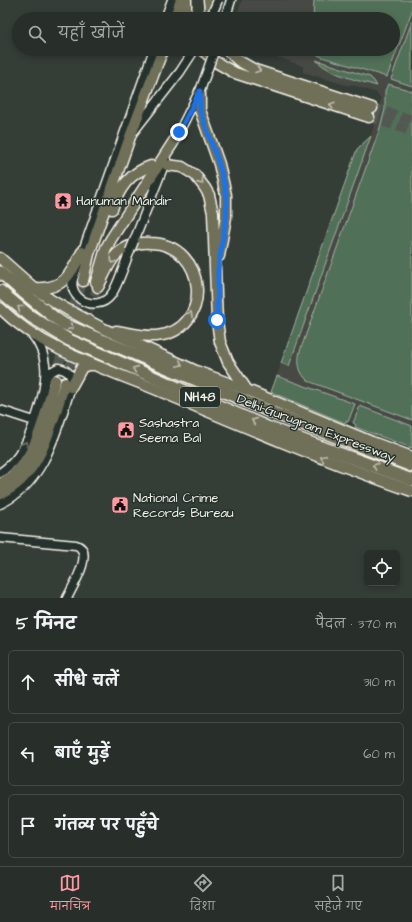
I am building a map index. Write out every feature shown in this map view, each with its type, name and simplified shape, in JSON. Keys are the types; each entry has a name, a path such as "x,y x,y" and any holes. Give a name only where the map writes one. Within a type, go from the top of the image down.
{"highway":[{"path":"4,275 34,288"},
{"name":"Delhi-Gurugram Expressway","path":"4,275 64,324 276,414 412,466"},
{"name":"Delhi-Gurugram Expressway","path":"0,292 30,316 69,340 267,427 412,480"}],"main road":[{"path":"177,12 181,0"},
{"path":"186,0 186,12"},
{"path":"210,0 211,12"},
{"path":"151,166 134,174 119,192 84,279 89,254 160,56"},
{"path":"208,56 214,62 235,73 370,113 255,70 239,61 234,56"},
{"path":"200,91 200,110 219,164 227,200 218,270 216,301"},
{"path":"104,329 149,336 170,333 184,325 196,303 197,284 193,270 180,253 164,244 147,242 132,246 118,253 111,262 97,287 102,260 111,239 174,141"},
{"path":"167,165 182,167 195,175 205,188 208,195 213,213 218,332 223,352 247,390"},
{"path":"34,288 48,288 60,283 68,276 82,252"},
{"path":"0,258 34,288 68,310 104,329 196,371 247,390 372,442 412,456"},
{"path":"0,308 29,331 53,346 93,365 156,389 265,436 412,492"},
{"path":"0,484 16,472 30,454 59,383 82,367 93,365"},
{"path":"0,494 15,486 24,477 38,457 48,432 59,383"}],"street":[{"path":"168,12 172,0"},
{"path":"214,12 218,0"},
{"path":"227,12 231,0"},
{"path":"152,56 73,279 73,290 82,300 97,304 105,301 111,295 174,141 200,91 212,56"},
{"path":"130,137 190,56"},
{"path":"0,504 19,493 36,473 54,437 59,383 45,366 41,349 29,331"},
{"path":"0,473 9,467 17,457 27,440 34,421 59,383"},
{"path":"0,410 34,421"},
{"path":"0,538 76,545 81,547 84,554 83,562 67,598"}],"shaded area":[{"path":"242,0 412,0 412,448 355,427 356,424 346,421 345,423 271,392 357,149 371,136 381,99 377,93 350,84 349,86 303,72 303,66 274,56 400,56 400,12 238,12"}],"green space":[{"path":"314,0 412,0 412,11 400,43 400,12 313,12"},
{"path":"412,21 412,86 391,79"},
{"path":"320,56 395,56 387,77"},
{"path":"316,60 370,77 377,86 329,70"},
{"path":"388,84 412,91 412,420 308,381 303,375 299,364 300,351 379,131 385,109 385,91"},
{"path":"371,136 289,366 281,363 357,149"},
{"path":"277,376 355,404 348,422 346,421 345,423 271,392"},
{"path":"360,406 412,426 412,448 355,427 356,425 353,423"}],"tunnel":[{"path":"372,108 412,120"},
{"path":"369,117 412,131"},
{"path":"55,380 72,311 83,281"},
{"path":"66,381 86,316 98,287"}],"place":[{"name":"Hanuman Mandir","path":"63,201"},
{"name":"Sashastra Seema Bal","path":"126,430"},
{"name":"National Crime Records Bureau","path":"120,505"}],"route":[{"path":"179,132 200,91 200,110 219,164 227,200 218,270 216,301 217,320"}]}
